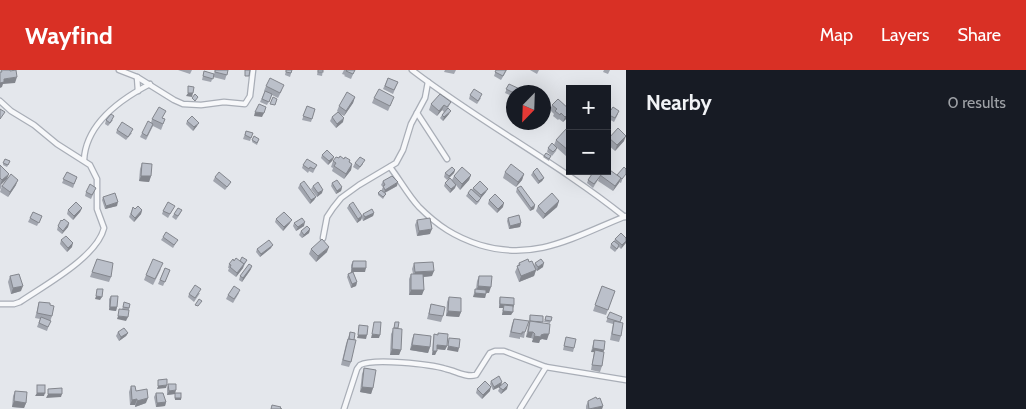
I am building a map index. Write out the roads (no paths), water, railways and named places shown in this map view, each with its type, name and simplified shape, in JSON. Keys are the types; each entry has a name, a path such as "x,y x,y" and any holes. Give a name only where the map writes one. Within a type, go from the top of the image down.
{"street":[{"path":"119,70 137,76 183,104 201,105 224,102 245,104 250,96 252,70"},
{"path":"412,70 573,178 625,217"},
{"path":"137,76 138,91"},
{"path":"323,238 327,217 341,198 396,163 401,155 411,124 425,98 428,82"},
{"path":"84,160 89,141 111,109 150,84"},
{"path":"0,102 34,125 57,144 84,160 95,171 97,179 96,209 104,228 98,244 84,258 20,302 0,304"},
{"path":"417,113 448,159"},
{"path":"76,156 85,151"},
{"path":"390,167 418,205 436,222 452,234 494,249 529,251 554,245 625,217"},
{"path":"344,409 357,370 363,363 427,365 471,376 476,375 490,353 504,351 546,367 626,380"},
{"path":"520,409 546,367"}]}
